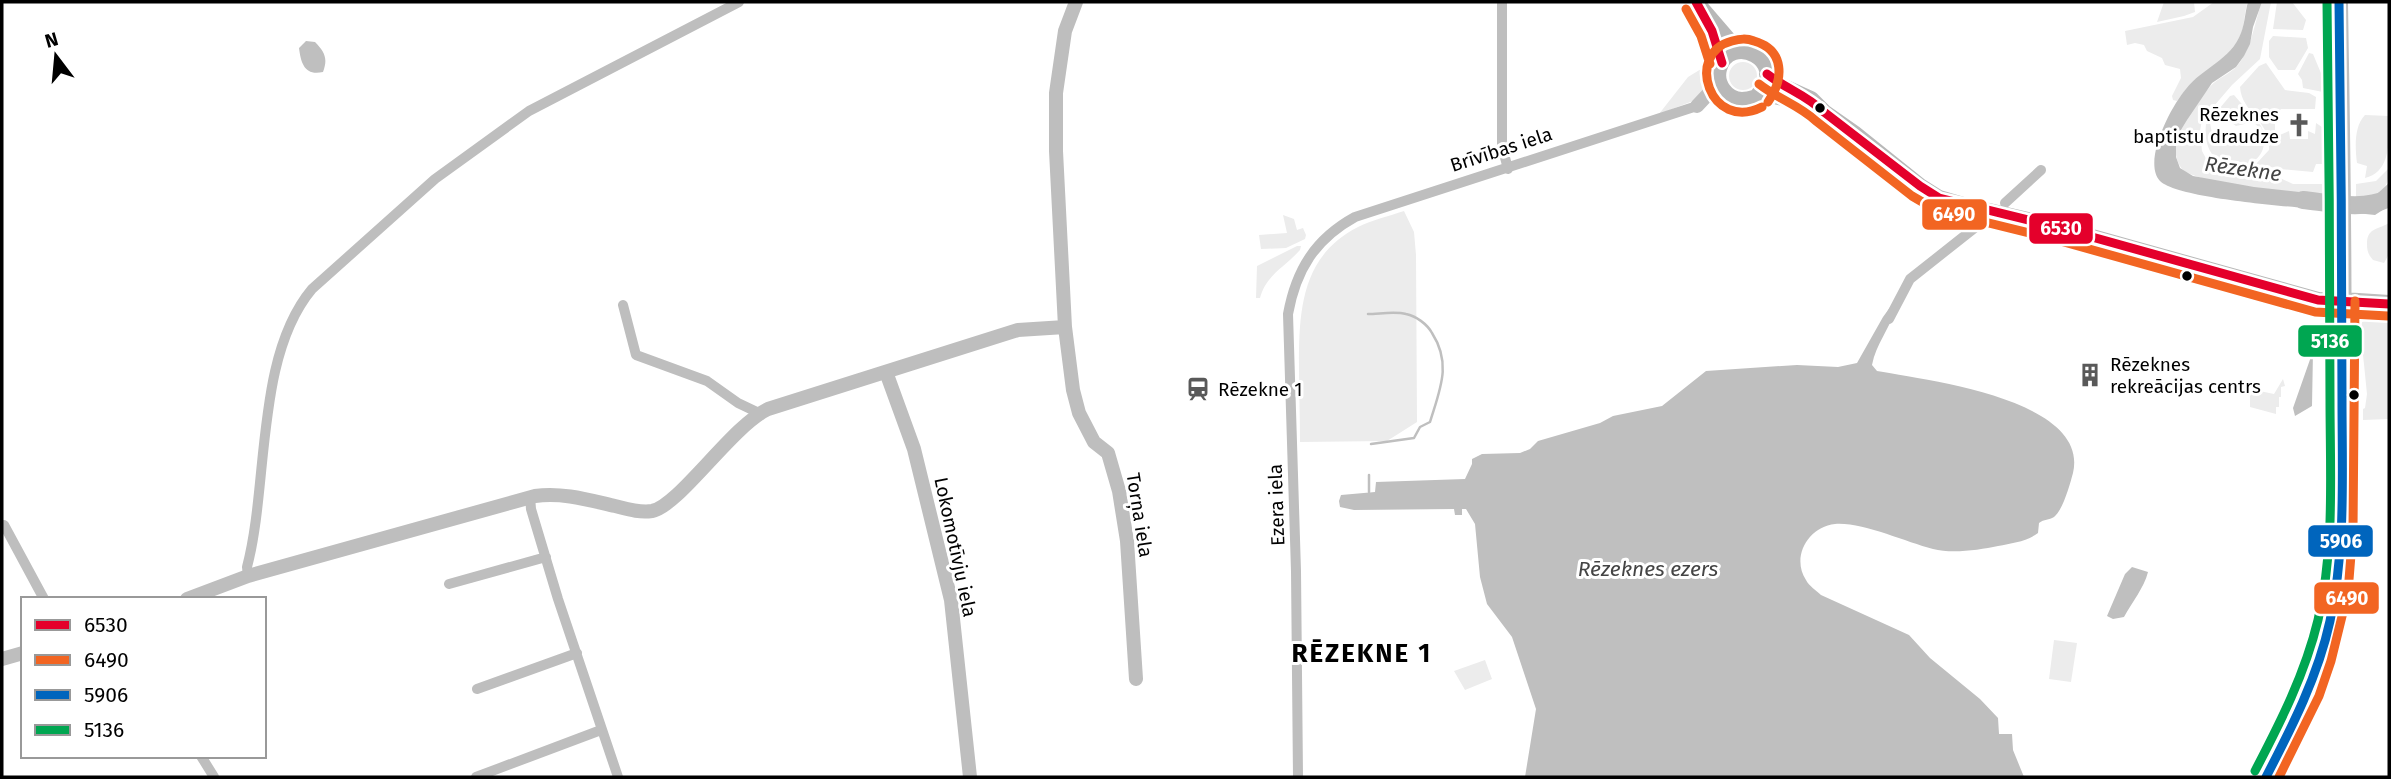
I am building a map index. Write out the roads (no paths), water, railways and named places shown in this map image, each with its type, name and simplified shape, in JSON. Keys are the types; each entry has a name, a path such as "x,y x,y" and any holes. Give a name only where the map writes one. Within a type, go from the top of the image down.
{"main road":[{"path":"2266,777 2310,684 2329,623 2336,590 2342,530 2343,301 2339,2"},
{"path":"1701,8 1733,45 1760,58 1768,74 1782,86 1811,99 1824,112 1939,198 2101,239 2318,300 2389,304"},
{"path":"1701,8 1721,51 1721,87 1729,96 1744,100 1758,95 1784,98 1824,112"},
{"path":"1720,69 1728,56 1741,51"},
{"path":"1758,95 1767,82 1768,74"}],"street":[{"path":"248,576 247,567 273,386 286,333 299,305 312,289 435,179 529,111 739,2"},
{"name":"Torņa iela","path":"1076,2 1065,31 1056,93 1056,151 1065,327 1073,390 1079,413 1094,442 1108,453 1119,491 1126,541 1136,679"},
{"path":"1502,2 1502,146 1508,169"},
{"path":"1697,106 1713,90 1720,69"},
{"path":"1697,106 1729,96"},
{"name":"Brīvības iela","path":"1322,241 1355,217 1697,106"},
{"name":"Ezera iela","path":"1298,777 1296,571 1288,314 1299,272 1322,241"},
{"path":"623,305 636,355 707,382 738,403 759,413"},
{"path":"192,597 248,576 530,497 554,494 642,512 658,509 759,413 1018,330 1065,327"},
{"name":"Lokomotīvju iela","path":"886,372 914,449 951,600 970,777"},
{"path":"530,497 546,557 618,777"},
{"path":"5,525 43,597"},
{"path":"449,584 546,557"},
{"path":"477,689 577,653"},
{"path":"2,659 21,654"},
{"path":"476,777 601,730"},
{"path":"202,758 214,777"}],"water":[{"path":"2248,2 2262,2 2250,44 2236,67 2212,83 2176,138 2176,157 2180,168 2193,176 2254,187 2326,195 2326,210 2189,193 2160,181 2155,172 2156,148 2173,108 2193,82 2223,57 2236,42"},
{"path":"306,41 315,42 323,52 323,72 312,72 305,68 299,48"},
{"path":"2389,183 2389,206 2375,215 2356,213 2356,200 2377,194"},
{"name":"Rēzeknes ezers","path":"1891,306 1896,308 1872,365 1877,371 1965,388 2031,411 2056,427 2071,448 2073,473 2068,490 2057,514 2039,523 2038,533 2019,542 1983,549 1940,550 1858,526 1825,526 1810,537 1805,545 1801,553 1802,571 1809,584 1821,595 1909,635 1930,658 1980,699 1998,718 1999,734 2012,734 2013,750 2024,777 1525,777 1536,709 1512,637 1487,604 1480,577 1475,524 1466,509 1462,509 1462,515 1455,515 1454,509 1354,510 1340,507 1341,495 1375,492 1376,482 1465,479 1472,459 1482,454 1520,453 1530,449 1538,441 1600,423 1613,416 1662,406 1706,371 1797,365 1838,367 1857,363"},
{"path":"2313,351 2312,406 2295,416 2293,408"},
{"path":"2132,567 2148,572 2146,578 2124,617 2113,619 2107,616 2125,574"}],"waterway":[{"path":"2005,203 2041,170"},
{"name":"Rēzekne","path":"2303,200 2358,205 2389,198"},
{"path":"1889,319 1910,279 1977,226"},
{"path":"1368,314 1402,313 1421,321 1438,344 1443,366 1430,422 1420,427 1414,438 1371,444"},
{"path":"1369,475 1369,492"}],"place":[{"name":"Rēzeknes baptistu draudze","path":"2299,125"},
{"name":"Rēzeknes rekreācijas centrs","path":"2090,375"},
{"name":"Rēzekne 1","path":"1198,389"}],"district":[{"name":"RĒZEKNE 1","path":"1362,653"}]}
